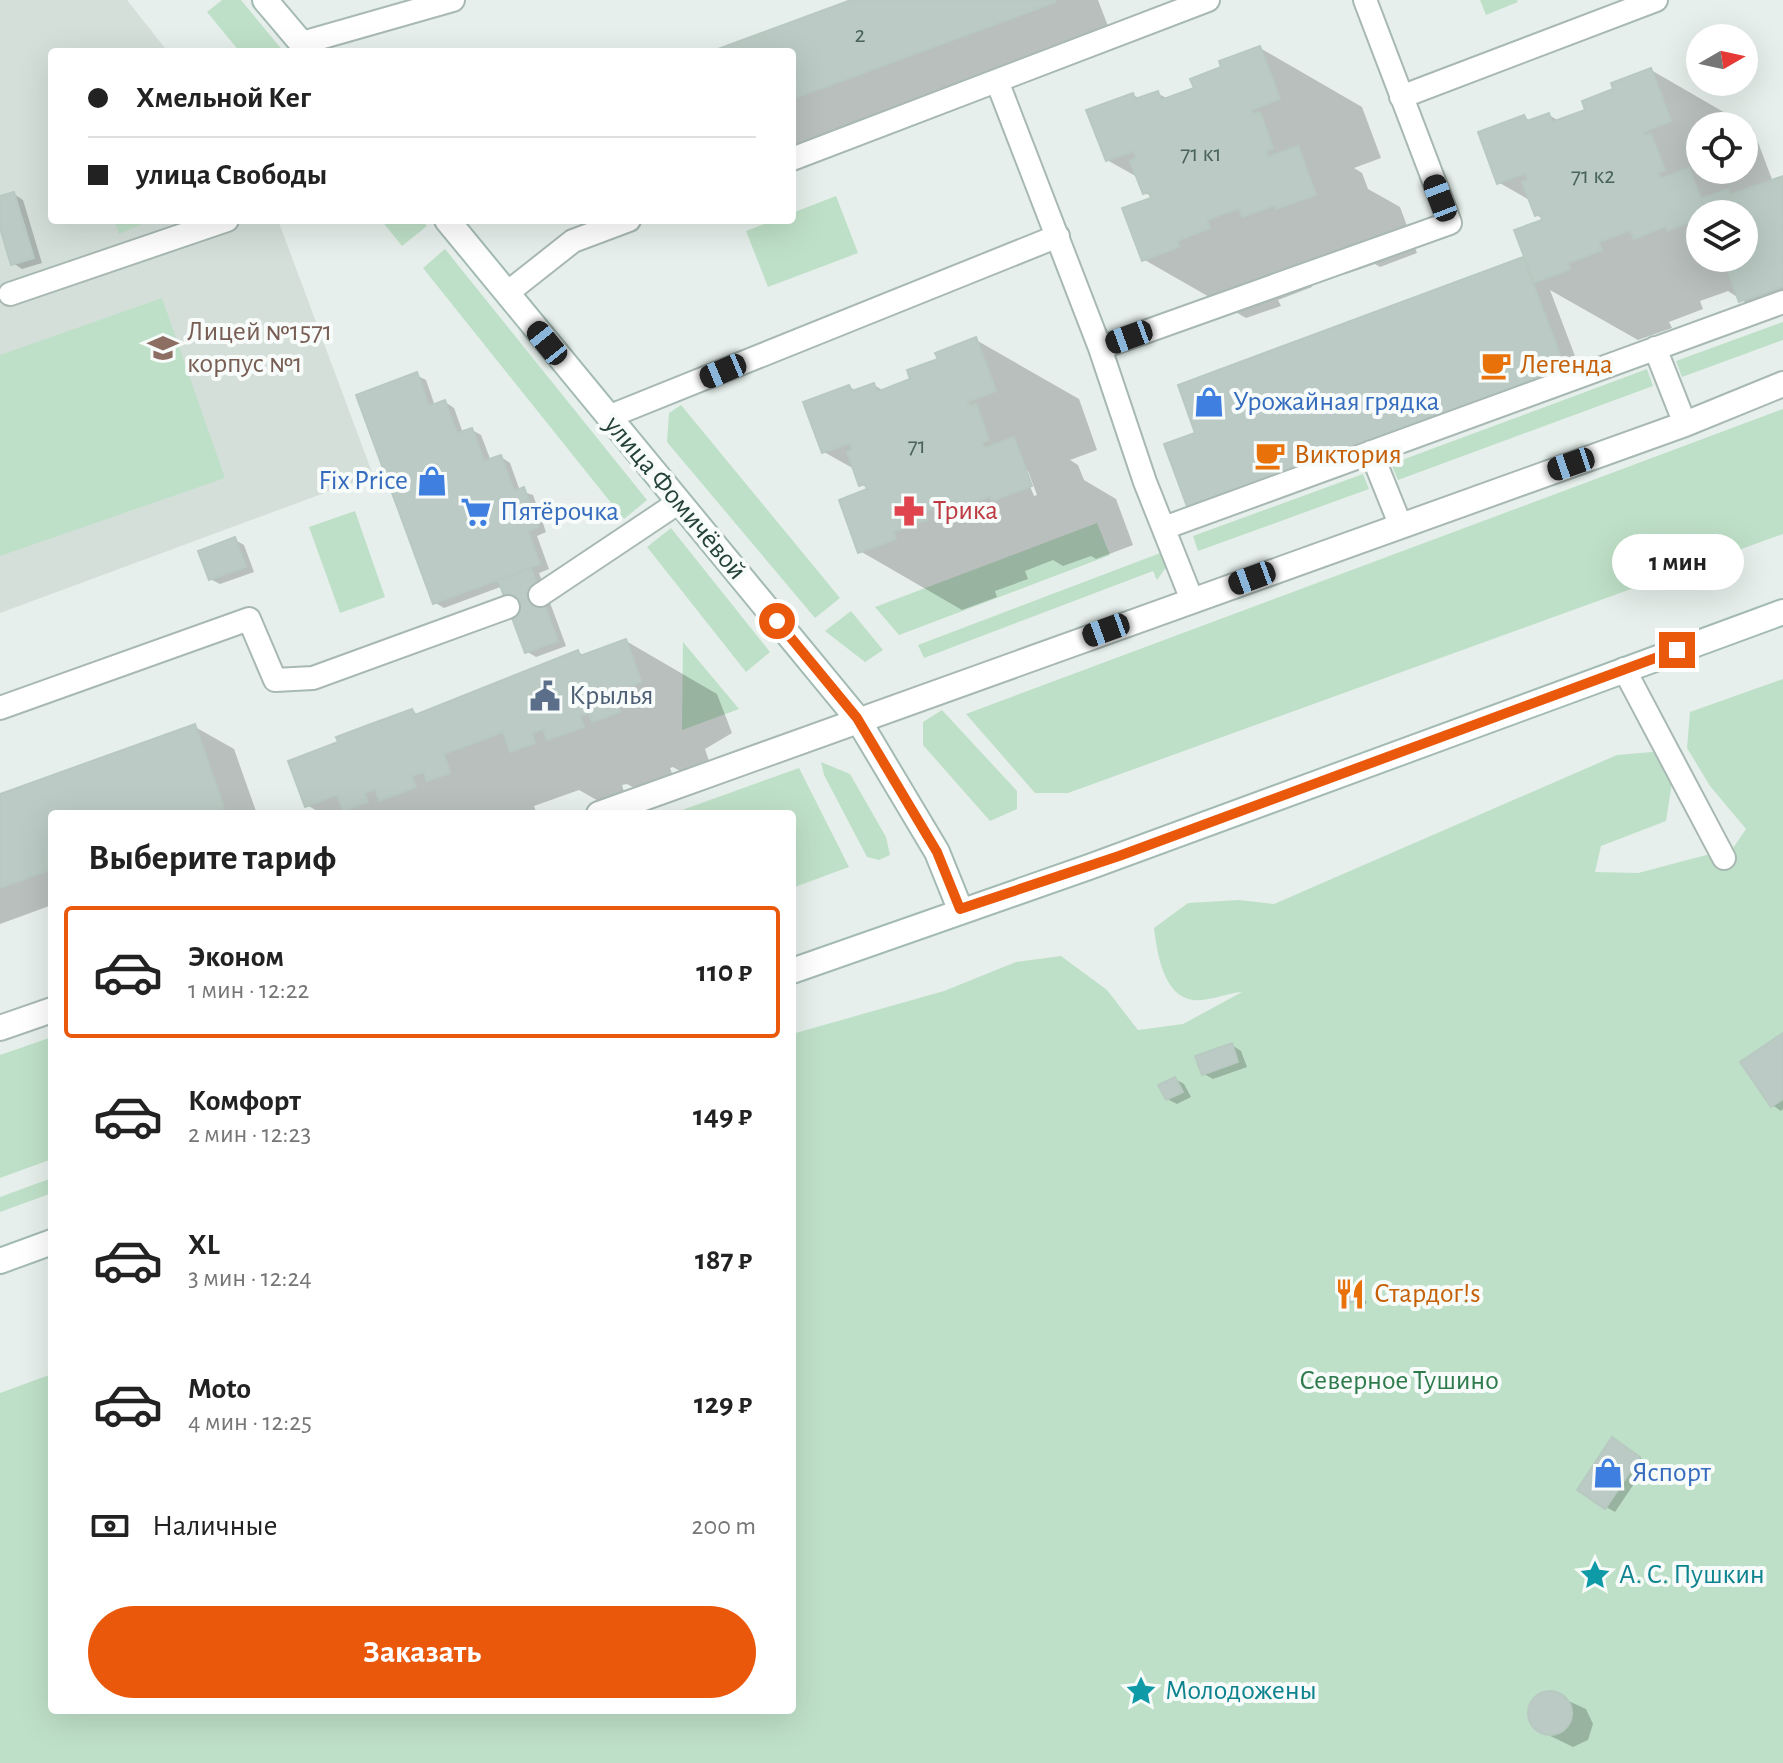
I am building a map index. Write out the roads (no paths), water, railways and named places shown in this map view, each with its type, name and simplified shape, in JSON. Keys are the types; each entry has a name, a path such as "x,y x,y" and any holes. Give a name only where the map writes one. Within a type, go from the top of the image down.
{"street":[{"path":"265,0 305,48"},
{"name":"улица Фомичёвой","path":"450,224 857,718 937,852 960,909"},
{"path":"610,810 857,718 1685,424 1783,384"},
{"path":"796,970 1134,850 1783,612"},
{"path":"0,1028 48,1011"},
{"path":"0,1261 48,1243"}],"lane":[{"path":"305,48 453,0"},
{"path":"1100,348 1450,223 1365,0"},
{"path":"1401,97 1656,0"},
{"path":"796,157 1203,1"},
{"path":"997,81 1058,236 1145,482 1192,600"},
{"path":"10,294 215,224"},
{"path":"507,293 573,241 618,224"},
{"path":"608,417 1058,236"},
{"path":"1164,528 1783,302"},
{"path":"1655,348 1685,424"},
{"path":"1371,452 1400,524"},
{"path":"540,595 679,502"},
{"path":"0,708 249,619 275,680 313,678 508,607"},
{"path":"1624,669 1724,858"}],"place":[{"name":"Лицей №1571 корпус №1","path":"163,348"},
{"name":"Легенда","path":"1496,365"},
{"name":"Урожайная грядка","path":"1209,402"},
{"name":"Виктория","path":"1270,455"},
{"name":"Fix Price","path":"432,481"},
{"name":"Трика","path":"909,511"},
{"name":"Пятёрочка","path":"476,512"},
{"name":"Крылья","path":"545,696"},
{"name":"Стардог!s","path":"1350,1294"},
{"name":"Яспорт","path":"1608,1473"},
{"name":"А. С. Пушкин","path":"1595,1575"},
{"name":"Молодожены","path":"1141,1691"}],"park label":[{"name":"Северное Тушино","path":"1399,1381"}]}
